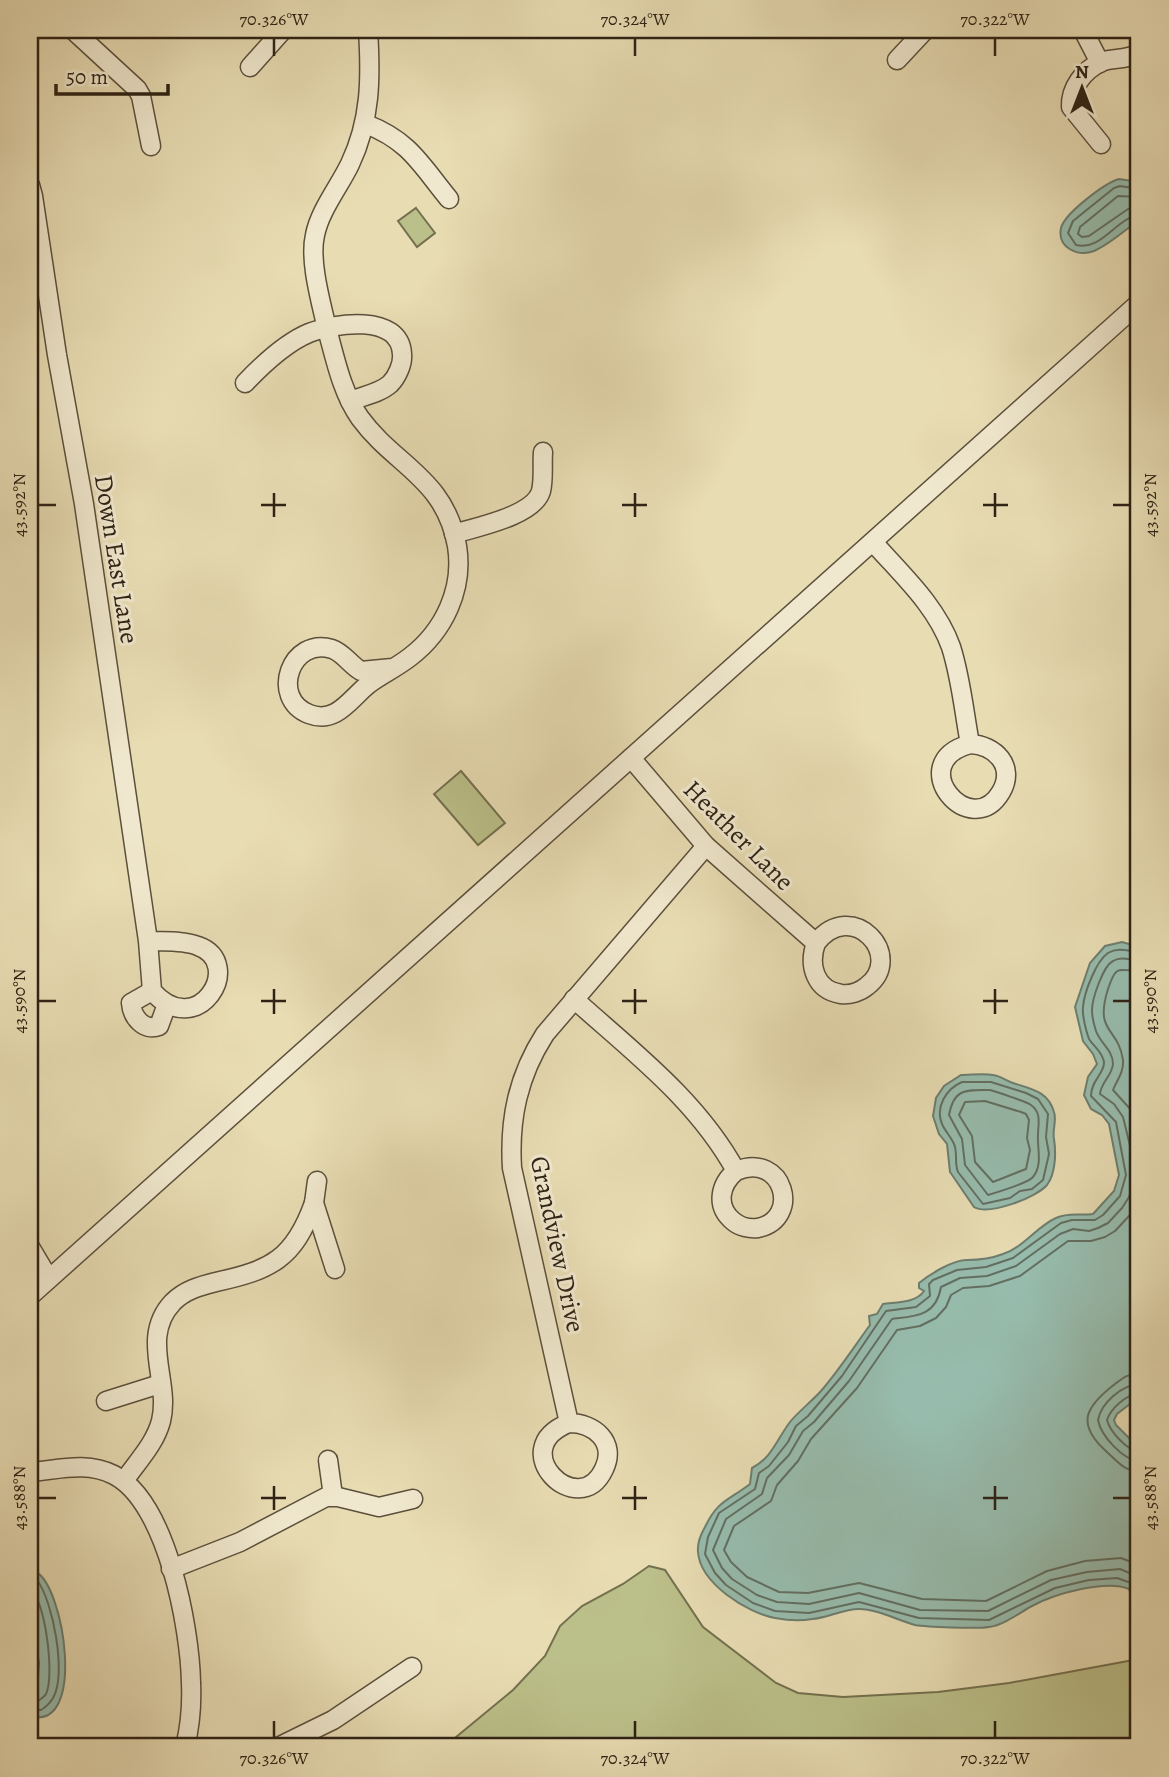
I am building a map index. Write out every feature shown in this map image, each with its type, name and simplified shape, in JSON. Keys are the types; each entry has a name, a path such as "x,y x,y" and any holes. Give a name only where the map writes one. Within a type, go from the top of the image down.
{"street":[{"path":"73,30 137,89 141,96 151,146"},
{"path":"250,67 283,30"},
{"path":"368,30 371,80 366,124 315,234 313,254 327,329 350,401 361,420 376,436 428,483 446,513 454,534 458,574 449,609 429,639 411,656 364,688 346,707 327,716 315,716 300,709 292,701 288,690 288,673 292,663 300,654 316,648 332,649 361,671 392,668"},
{"path":"897,60 925,30"},
{"path":"1083,30 1100,63"},
{"path":"1101,144 1071,107 1071,98 1080,78 1100,63 1122,60 1139,53"},
{"path":"366,124 397,138 424,166 449,200"},
{"name":"Down East Lane","path":"30,185 84,504 148,941 152,991"},
{"path":"30,1296 1139,303"},
{"path":"245,383 266,362 313,331 359,324 377,326 393,334 401,347 401,363 393,381 379,390 350,401"},
{"path":"454,534 510,516 533,503 541,489 543,452"},
{"path":"873,542 939,621 956,666 970,744"},
{"name":"Heather Lane","path":"631,758 706,846 816,943"},
{"name":"Grandview Drive","path":"569,1423 518,1194 511,1149 514,1113 525,1070 544,1034 706,846"},
{"path":"148,941 198,946 210,954 217,967 217,985 206,1000 198,1005 184,1008 167,1004 152,991 131,1003 134,1015 145,1027 152,1028 159,1026 167,1004"},
{"path":"573,999 688,1101 723,1147 736,1171"},
{"path":"124,1480 156,1435 162,1419 157,1337 162,1320 173,1302 191,1289 249,1275 274,1264 294,1241 314,1203 317,1181"},
{"path":"314,1203 335,1269"},
{"path":"30,1247 49,1279"},
{"path":"106,1401 160,1384"},
{"path":"328,1460 333,1496"},
{"path":"30,1472 78,1466 100,1469 124,1480 143,1500 160,1536 184,1618 190,1655 191,1699 185,1747"},
{"path":"171,1569 214,1554 321,1499 333,1496 379,1507 413,1499"},
{"path":"278,1747 333,1720 412,1667"}],"green space":[{"path":"416,208 435,233 417,247 398,221"},
{"path":"461,771 505,823 478,845 434,794"},
{"path":"649,1566 665,1570 703,1627 776,1683 798,1693 843,1697 938,1692 1009,1683 1139,1659 1139,1747 444,1747 513,1690 545,1656 560,1626 582,1606 623,1584"}],"water":[{"path":"1119,179 1139,182 1139,220 1094,251 1075,252 1065,246 1061,235 1064,222 1086,199"},
{"path":"1122,942 1139,947 1139,1397 1117,1414 1114,1420 1139,1448 1139,1604 1133,1600 1129,1589 1119,1586 1094,1587 1042,1601 995,1626 974,1628 915,1625 866,1609 847,1610 803,1620 775,1618 751,1610 727,1595 707,1575 698,1549 702,1533 719,1506 750,1484 752,1468 769,1454 790,1422 834,1375 870,1325 869,1316 877,1314 883,1304 906,1301 921,1295 924,1291 919,1288 919,1283 948,1265 998,1256 1010,1251 1042,1226 1061,1216 1093,1214 1114,1191 1119,1175 1109,1124 1102,1115 1091,1109 1084,1095 1088,1077 1097,1064 1083,1041 1075,1007 1090,963 1105,946"},
{"path":"961,1075 996,1076 1032,1089 1048,1099 1055,1115 1055,1162 1050,1180 1042,1190 1001,1207 974,1207 950,1172 947,1144 939,1134 933,1116 936,1098 944,1086"},
{"path":"36,1572 46,1583 55,1603 65,1655 64,1681 59,1702 48,1715 30,1716 30,1573"}]}
